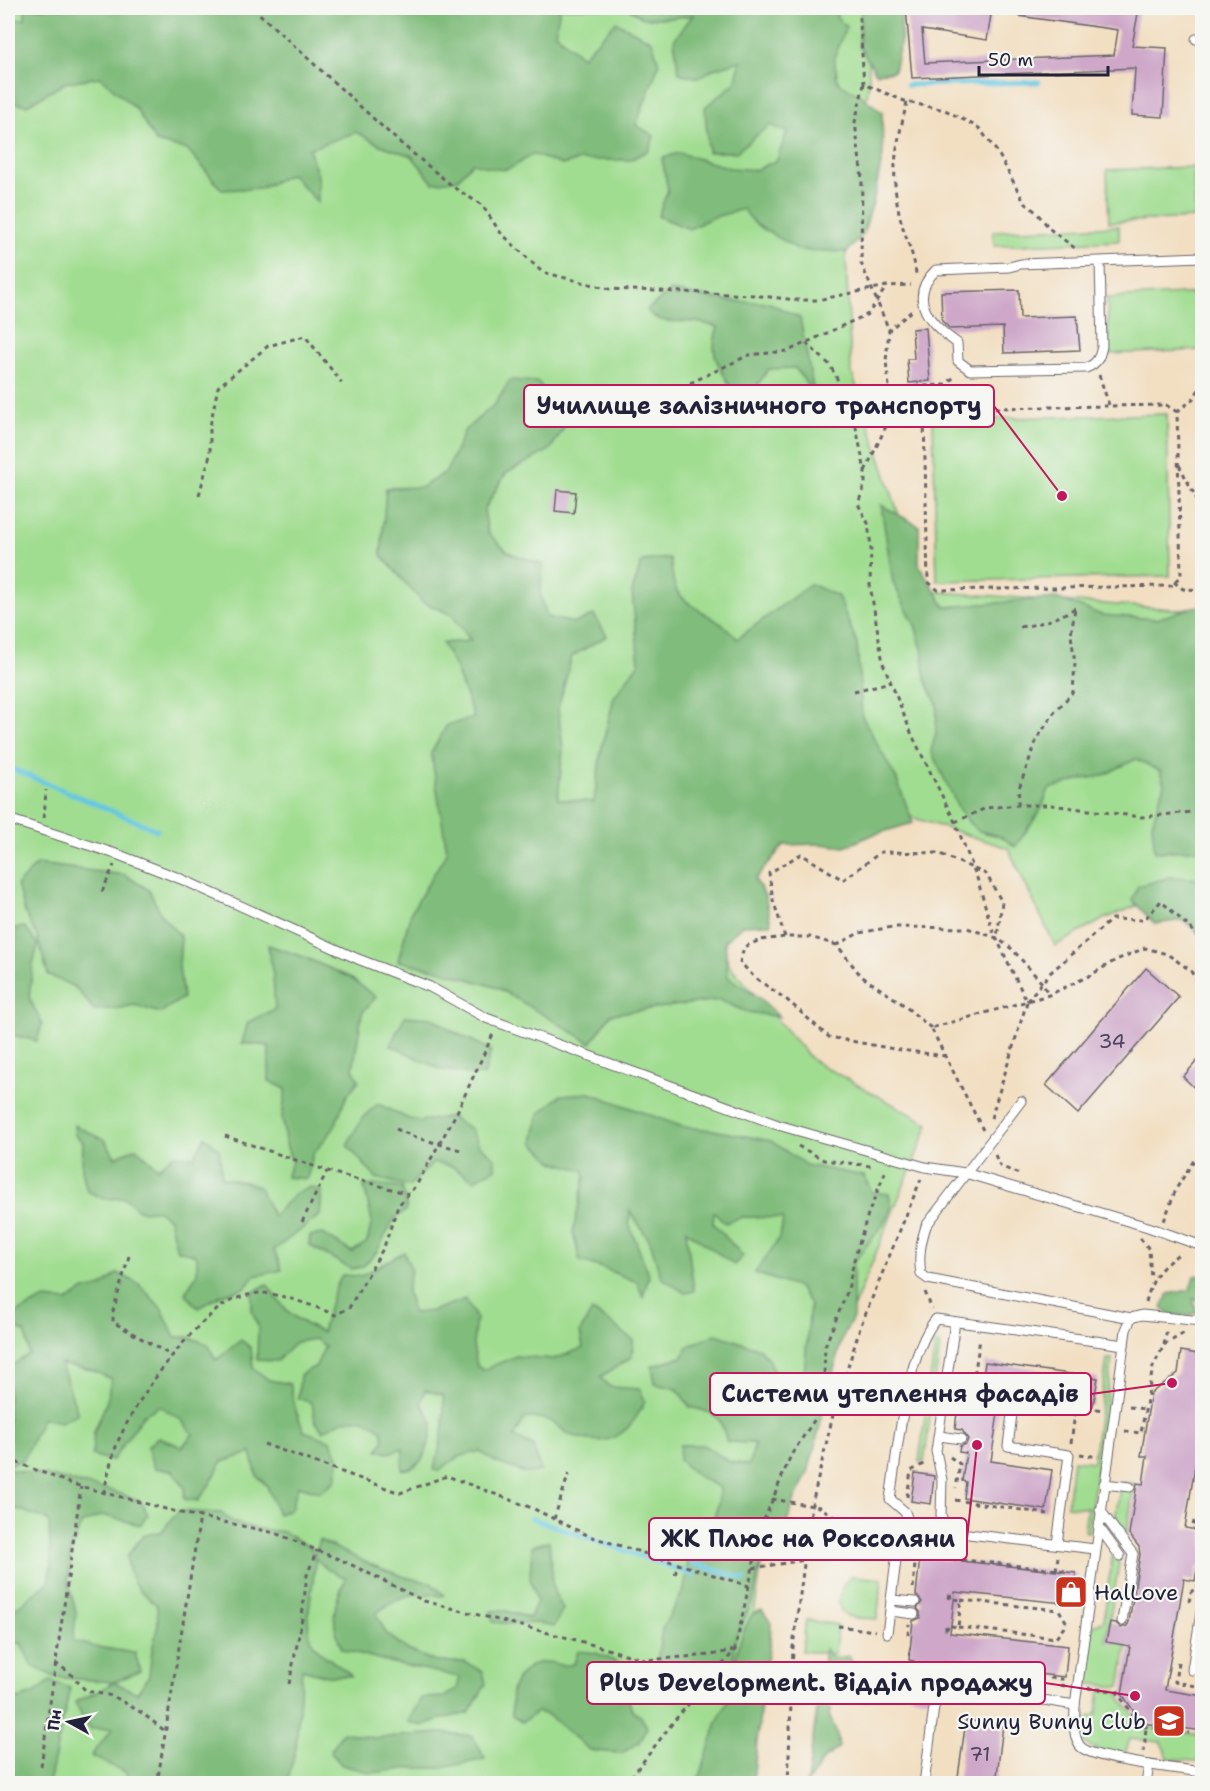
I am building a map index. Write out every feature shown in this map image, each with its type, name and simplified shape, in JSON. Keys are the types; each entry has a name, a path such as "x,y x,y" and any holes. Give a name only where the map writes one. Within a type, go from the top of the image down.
{"lane":[{"path":"1096,261 1102,346 1095,365 1086,368 970,370 958,362 957,343 940,332 929,320 920,288 936,270 1096,261 1203,257"},
{"path":"8,819 119,855 181,879 358,959 430,987 486,1018 778,1125 925,1167 966,1173 1198,1244"},
{"path":"1022,1101 926,1226 919,1261 921,1274 928,1279 1131,1318 1142,1315 1203,1321"},
{"path":"1131,1318 1126,1330 1111,1429 1075,1705 1074,1730 1080,1747 1090,1754 1146,1765 1203,1772"},
{"path":"910,1527 905,1512 890,1499 908,1386 927,1330 936,1319 1124,1345"},
{"path":"947,1531 941,1515 942,1480 936,1451 943,1437 955,1322"},
{"path":"947,1403 966,1406"},
{"path":"1051,1407 1013,1406 1008,1446 1070,1455 1057,1544"},
{"path":"943,1437 961,1439"},
{"path":"1104,1484 1130,1487"},
{"path":"1100,1510 1133,1554 1122,1621"},
{"path":"1098,1526 1120,1556"},
{"path":"887,1633 899,1536 910,1527 1095,1549"},
{"path":"891,1600 915,1602"},
{"path":"1192,1670 1199,1647 1203,1606"},
{"path":"890,1611 914,1614"},
{"path":"924,1784 934,1707 943,1691 958,1687 1075,1705"},
{"path":"1146,1765 1146,1784"}],"path":[{"path":"253,8 398,141 456,189 482,205 500,232 543,272 610,289 753,295 796,300 818,300 887,286 909,284 920,288"},
{"path":"859,8 864,84 855,122 862,178 861,263 889,330 886,361 890,395 888,422 865,471"},
{"path":"864,84 907,102 945,110 979,128 998,153 1024,202 1051,230 1096,261"},
{"path":"907,102 898,135 893,179 901,222 920,288"},
{"path":"599,422 749,355 788,351 868,314 887,286"},
{"path":"889,330 912,310 924,306"},
{"path":"199,495 210,455 210,426 218,387 268,346 305,336 342,382"},
{"path":"806,343 830,365 852,408 865,471 865,484 858,504 868,522 871,547 870,585 883,663 925,764 955,822 997,938 1027,1002"},
{"path":"1095,365 1109,406"},
{"path":"890,395 908,387 944,385 966,367"},
{"path":"1177,412 1192,400 1203,385"},
{"path":"1166,405 1177,412 1181,575 1171,586 938,590 928,582 924,420 933,409 1166,405"},
{"path":"1178,463 1203,509"},
{"path":"1174,582 1183,589 1203,590"},
{"path":"1018,805 1019,788 1036,739 1053,714 1073,692 1075,663 1071,635 1075,608 1051,621 1020,627"},
{"path":"854,691 891,682"},
{"path":"44,832 46,790"},
{"path":"955,822 986,808 1018,805 1051,805 1141,817 1203,811"},
{"path":"785,938 773,900 769,873 801,854 843,880 881,852 938,853 986,874 1002,902 997,938"},
{"path":"102,892 119,855"},
{"path":"983,1132 987,1128 1027,1002 1050,973 1112,919 1144,920 1161,901 1203,939"},
{"path":"837,945 859,933 892,927 967,928 997,938 1012,949 1049,995"},
{"path":"945,1056 829,1037 787,1000 754,977 740,962 744,947 760,940 810,937 837,945 861,976 900,1002 931,1028 989,1143 1000,1166 1022,1175"},
{"path":"931,1028 1049,995 1116,960 1145,948 1167,954 1190,970 1203,988"},
{"path":"104,1493 117,1443 148,1389 172,1356 222,1306 237,1298 262,1293 315,1306 335,1315 349,1308 384,1247 398,1206 417,1184 457,1112 498,1022"},
{"path":"396,1130 464,1151"},
{"path":"225,1136 327,1171 409,1194"},
{"path":"626,1784 674,1721 735,1650 762,1525 790,1455 823,1407 825,1346 848,1290 854,1260 868,1214 890,1156"},
{"path":"1160,1231 1176,1189 1196,1157"},
{"path":"788,1784 793,1647 812,1506 833,1415 861,1325 925,1167"},
{"path":"302,1222 327,1171"},
{"path":"1126,1221 1149,1249 1152,1281"},
{"path":"1142,1315 1152,1281 1165,1264 1198,1244"},
{"path":"129,1256 113,1311 113,1322 172,1356"},
{"path":"925,1276 924,1288 936,1319"},
{"path":"1111,1429 1141,1433 1149,1378 1164,1345 1167,1328"},
{"path":"1164,1345 1185,1333"},
{"path":"947,1403 954,1392 973,1383 980,1337"},
{"path":"1051,1407 1076,1406 1106,1411"},
{"path":"1076,1406 1070,1453 1099,1457"},
{"path":"943,1437 945,1452 960,1464 954,1502 1061,1516"},
{"path":"264,1444 400,1493 447,1476 532,1508 589,1536 749,1586"},
{"path":"8,1459 81,1487 200,1518 275,1533 348,1563 424,1601 645,1660 711,1655 735,1650"},
{"path":"1201,1476 1203,1465"},
{"path":"554,1519 569,1473"},
{"path":"41,1766 81,1487"},
{"path":"772,1499 820,1507 842,1522 868,1533 899,1536"},
{"path":"157,1784 200,1518"},
{"path":"1194,1521 1193,1526 1203,1527"},
{"path":"289,1684 302,1625 307,1575 317,1550"},
{"path":"916,1555 1067,1571"},
{"path":"1056,1570 1058,1556"},
{"path":"753,1568 805,1560"},
{"path":"675,1574 679,1564"},
{"path":"951,1599 1059,1610 1067,1623"},
{"path":"958,1627 961,1600"},
{"path":"1067,1623 1074,1624"},
{"path":"948,1626 1056,1638 1067,1623"},
{"path":"838,1626 887,1633"},
{"path":"55,1663 69,1672 86,1691 113,1696 142,1713 165,1731"},
{"path":"1050,1678 1062,1679"},
{"path":"1116,1691 1141,1726 1202,1735"},
{"path":"1146,1727 1146,1765"}],"green space":[{"path":"8,8 867,8 869,81 846,256 851,370 924,591 1202,611 1202,925 1166,894 1104,919 1055,946 1008,848 905,815 773,844 718,934 730,966 812,1060 929,1124 841,1338 791,1494 762,1561 731,1783 8,1784"},
{"path":"25,8 560,8 555,33 582,57 616,22 652,41 659,64 636,125 654,136 649,150 630,160 580,160 562,165 532,154 504,169 472,163 458,179 433,183 412,156 380,145 356,132 309,149 318,176 318,203 291,174 261,188 222,190 188,150 156,142 136,109 100,77 67,82 27,105 8,102 8,20 25,19"},
{"path":"627,8 839,8 836,16 846,27 834,58 838,82 882,112 883,155 873,202 863,234 847,252 799,250 755,224 743,209 711,218 689,229 658,216 668,190 662,158 679,153 730,168 756,170 777,160 787,132 770,125 736,152 708,152 705,107 735,83 741,61 713,69 698,78 679,73 674,40 693,15 643,18"},
{"path":"861,8 901,8 901,40 894,71 876,73 859,46"},
{"path":"1193,167 1195,218 1109,222 1107,170"},
{"path":"1119,226 1119,241 994,246 993,231"},
{"path":"671,291 730,301 770,303 800,318 814,393 795,368 769,369 755,388 732,389 716,360 714,345 718,327 699,322 663,320 647,310"},
{"path":"1202,293 1202,350 1109,354 1107,298"},
{"path":"510,380 538,382 549,398 570,418 550,450 506,473 484,510 488,533 508,552 543,565 540,593 547,617 574,623 594,615 607,636 572,656 558,708 563,749 558,799 594,802 601,751 614,697 639,663 632,592 642,561 670,558 677,591 690,604 723,625 737,639 811,584 838,596 857,643 862,716 897,780 913,823 872,835 845,847 821,844 784,845 755,879 765,896 771,924 742,925 725,941 728,977 761,999 779,1017 747,1012 719,1000 611,1014 591,1043 498,988 439,970 398,961 411,912 447,852 431,753 447,725 474,718 455,667 442,643 471,641 452,615 422,602 381,555 386,488 422,487 446,472 465,430 496,403"},
{"path":"1167,414 1170,576 937,581 933,420"},
{"path":"881,505 919,526 919,565 945,607 1056,598 1102,615 1157,619 1202,606 1202,849 1155,852 1152,824 1164,784 1160,771 1136,759 1102,776 1078,780 1049,789 1041,810 1015,847 1002,837 979,831 970,824 959,809 931,751 936,733 937,704 925,679 923,653 915,625 893,583"},
{"path":"37,864 125,875 149,890 162,916 181,937 179,966 183,998 160,1013 134,1005 94,1010 75,987 48,975 37,936 25,913 17,885"},
{"path":"1170,877 1202,879 1202,936 1183,920 1155,924 1132,900 1138,886"},
{"path":"25,927 38,945 29,997 42,1024 37,1041 8,1034 8,929"},
{"path":"268,945 304,957 349,977 376,997 362,1013 353,1069 359,1080 346,1097 334,1128 313,1154 307,1179 286,1177 292,1162 285,1141 282,1117 286,1089 269,1081 269,1046 242,1043 248,1022 275,1009"},
{"path":"405,1016 433,1018 452,1031 491,1050 484,1076 442,1070 390,1045"},
{"path":"590,1093 683,1127 771,1141 806,1165 864,1176 872,1192 889,1194 892,1207 881,1227 853,1263 853,1318 842,1338 808,1473 795,1498 786,1526 770,1532 761,1559 753,1600 736,1636 732,1668 722,1689 696,1700 660,1680 658,1655 662,1629 684,1590 689,1555 704,1547 718,1505 720,1488 697,1476 679,1460 680,1445 703,1445 730,1462 749,1465 755,1443 727,1442 722,1426 716,1417 706,1411 690,1407 677,1389 655,1384 652,1366 682,1357 688,1346 716,1334 760,1349 768,1359 789,1401 802,1398 810,1304 799,1288 755,1273 774,1247 780,1234 783,1218 743,1217 725,1223 714,1212 713,1223 743,1256 734,1265 686,1230 694,1291 685,1293 661,1277 650,1241 630,1211 629,1224 649,1275 643,1297 637,1282 580,1261 573,1232 585,1176 583,1170 553,1162 533,1142 539,1114 561,1095"},
{"path":"378,1104 409,1119 420,1121 451,1117 471,1129 479,1145 495,1158 495,1169 474,1180 451,1166 433,1163 409,1186 376,1178 347,1145 363,1117"},
{"path":"74,1125 105,1140 115,1157 136,1148 158,1168 173,1155 194,1157 205,1137 219,1149 222,1178 250,1183 260,1188 273,1216 295,1194 310,1187 322,1192 320,1215 274,1250 282,1270 254,1276 245,1288 221,1295 198,1308 185,1293 197,1274 197,1255 177,1250 169,1219 157,1210 140,1211 125,1198 104,1199 87,1191 82,1170 83,1142 75,1135"},
{"path":"364,1186 402,1187 407,1210 394,1219 376,1253 362,1267 351,1269 309,1245 310,1236 323,1234 352,1252 367,1242 372,1221"},
{"path":"404,1252 411,1269 407,1291 413,1313 432,1311 465,1299 476,1318 473,1345 477,1366 483,1370 516,1356 554,1359 583,1348 580,1332 592,1311 610,1322 633,1340 632,1357 600,1377 610,1387 640,1389 645,1401 639,1413 617,1436 596,1441 571,1435 546,1419 525,1418 514,1437 533,1446 541,1471 526,1473 495,1462 480,1451 458,1457 438,1471 434,1470 442,1433 443,1395 425,1390 421,1403 433,1423 422,1460 410,1468 402,1470 403,1448 389,1453 378,1450 384,1440 382,1430 367,1421 346,1420 323,1431 315,1421 312,1403 298,1398 300,1375 316,1366 325,1346 315,1339 296,1342 277,1361 257,1360 258,1326 252,1310 252,1293 267,1284 290,1313 322,1332 333,1294 342,1275 361,1276"},
{"path":"118,1273 139,1284 162,1309 175,1337 188,1337 208,1344 216,1360 241,1340 251,1348 253,1368 269,1380 290,1384 296,1411 304,1431 331,1441 339,1459 336,1480 320,1492 298,1486 291,1509 278,1514 267,1486 257,1476 251,1453 222,1462 198,1501 184,1499 185,1488 173,1471 154,1468 147,1447 158,1437 182,1447 193,1434 181,1420 160,1406 143,1415 112,1461 92,1455 94,1432 107,1401 111,1379 92,1370 61,1364 78,1414 60,1422 42,1418 24,1459 8,1466 8,1368 29,1354 26,1333 8,1324 18,1312 45,1299 67,1301 85,1290 102,1286"},
{"path":"1202,1275 1202,1301 1193,1299 1197,1312 1188,1316 1170,1315 1162,1308 1168,1294 1190,1290 1194,1276"},
{"path":"935,1344 940,1344 924,1462 919,1462"},
{"path":"1107,1359 1112,1359 1088,1532 1084,1531 1087,1508 1067,1506 1073,1460 1093,1462"},
{"path":"8,1469 112,1491 141,1501 148,1515 140,1525 102,1515 81,1524 71,1551 68,1580 76,1613 73,1641 135,1653 140,1671 114,1682 137,1693 149,1676 158,1625 157,1605 135,1585 127,1556 143,1536 162,1531 178,1511 221,1513 234,1523 284,1532 311,1548 314,1556 319,1540 372,1565 405,1577 431,1583 444,1595 406,1596 376,1614 386,1633 408,1650 436,1662 465,1662 483,1672 486,1684 469,1713 440,1719 422,1726 408,1722 421,1698 444,1697 457,1689 460,1677 393,1663 342,1649 336,1630 335,1613 338,1596 346,1578 327,1569 315,1558 309,1634 320,1652 351,1676 327,1676 302,1669 296,1748 287,1783 129,1783 127,1773 91,1756 113,1728 89,1729 75,1702 113,1682 55,1677 32,1666 21,1643 8,1643 8,1614 49,1582 51,1564 49,1523 46,1519 8,1506"},
{"path":"1121,1483 1134,1483 1127,1532 1115,1518"},
{"path":"549,1541 554,1592 563,1609 554,1627 538,1623 493,1622 491,1611 506,1611 530,1618 537,1601 530,1578 532,1546"},
{"path":"1112,1556 1119,1563 1106,1641 1127,1645 1120,1687 1086,1683 1093,1626 1104,1620"},
{"path":"852,1576 882,1579 877,1619 848,1616 840,1608 841,1589"},
{"path":"762,1610 771,1623 770,1643 763,1682 753,1783 695,1783 701,1774 717,1722 727,1703 729,1684 742,1634 752,1614"},
{"path":"806,1620 838,1625 835,1654 802,1651"},
{"path":"825,1649 833,1658 849,1656 855,1668 865,1677 860,1691 849,1683 848,1694 833,1700 829,1715 837,1734 839,1747 824,1759 807,1783"},
{"path":"578,1651 596,1653 626,1666 630,1677 628,1696 631,1708 641,1717 647,1727 640,1742 622,1753 590,1750 548,1715 537,1712 522,1722 512,1716 512,1691 524,1671 540,1662 574,1664"},
{"path":"50,1681 70,1688 49,1783 8,1783 11,1753 8,1747 8,1711 15,1700 34,1694"},
{"path":"1100,1690 1116,1691 1141,1726 1201,1735 1199,1749 1202,1749 1202,1762 1168,1758 1161,1742 1130,1739 1125,1754 1099,1751 1087,1745 1081,1732 1081,1721 1097,1714"},
{"path":"343,1732 373,1738 441,1733 473,1736 485,1759 441,1768 412,1768 371,1773 342,1765 330,1752"}],"building":[{"path":"906,8 992,8 987,40 922,30 925,63 1114,55 1118,30 1019,16 1020,8 1139,8 1132,46 1167,48 1163,117 1132,115 1135,68 912,78"},
{"path":"1019,290 1020,318 1077,316 1080,350 1004,353 1003,327 950,329 942,321 941,292"},
{"path":"926,328 930,381 909,383 907,359 914,359 912,329"},
{"path":"557,490 576,492 574,513 555,511"},
{"path":"1146,968 1179,997 1078,1114 1046,1085"},
{"path":"1203,1054 1203,1096 1183,1077"},
{"path":"1181,1351 1203,1355 1203,1416 1185,1528 1203,1531 1203,1566 1198,1565 1195,1581 1184,1579 1165,1690 1203,1696 1203,1728 1196,1730 1142,1723 1122,1694 1130,1646 1106,1642 1110,1622 1116,1623 1121,1628 1127,1626 1129,1622 1140,1555 1139,1547 1129,1534 1137,1483 1143,1484 1147,1456 1141,1456 1151,1393 1178,1373"},
{"path":"985,1362 1098,1378 1093,1406 1001,1392 991,1461 1052,1470 1046,1510 964,1498 966,1482 962,1481 966,1453 959,1452 960,1446 966,1444 968,1439 962,1430 955,1429 957,1413 964,1414 971,1410 971,1403 966,1399 967,1392 981,1394"},
{"path":"915,1473 934,1476 931,1504 911,1501"},
{"path":"920,1557 1076,1573 1073,1604 955,1592 950,1633 1068,1646 1065,1677 933,1663 929,1698 910,1696 914,1661 909,1660 913,1621 920,1618 917,1608 922,1602 916,1595"},
{"path":"966,1720 1003,1725 996,1784 957,1784"}],"waterway":[{"path":"907,85 1039,82"},
{"path":"8,767 157,830"},
{"path":"531,1518 694,1575"},
{"path":"692,1563 745,1579"}],"place":[{"name":"Училище залізничного транспорту","path":"1062,496"},
{"name":"Системи утеплення фасадів","path":"1172,1383"},
{"name":"ЖК Плюс на Роксоляни","path":"977,1445"},
{"name":"HalLove","path":"1071,1592"},
{"name":"Plus Development. Відділ продажу","path":"1135,1696"},
{"name":"Sunny Bunny Club","path":"1169,1721"}]}
